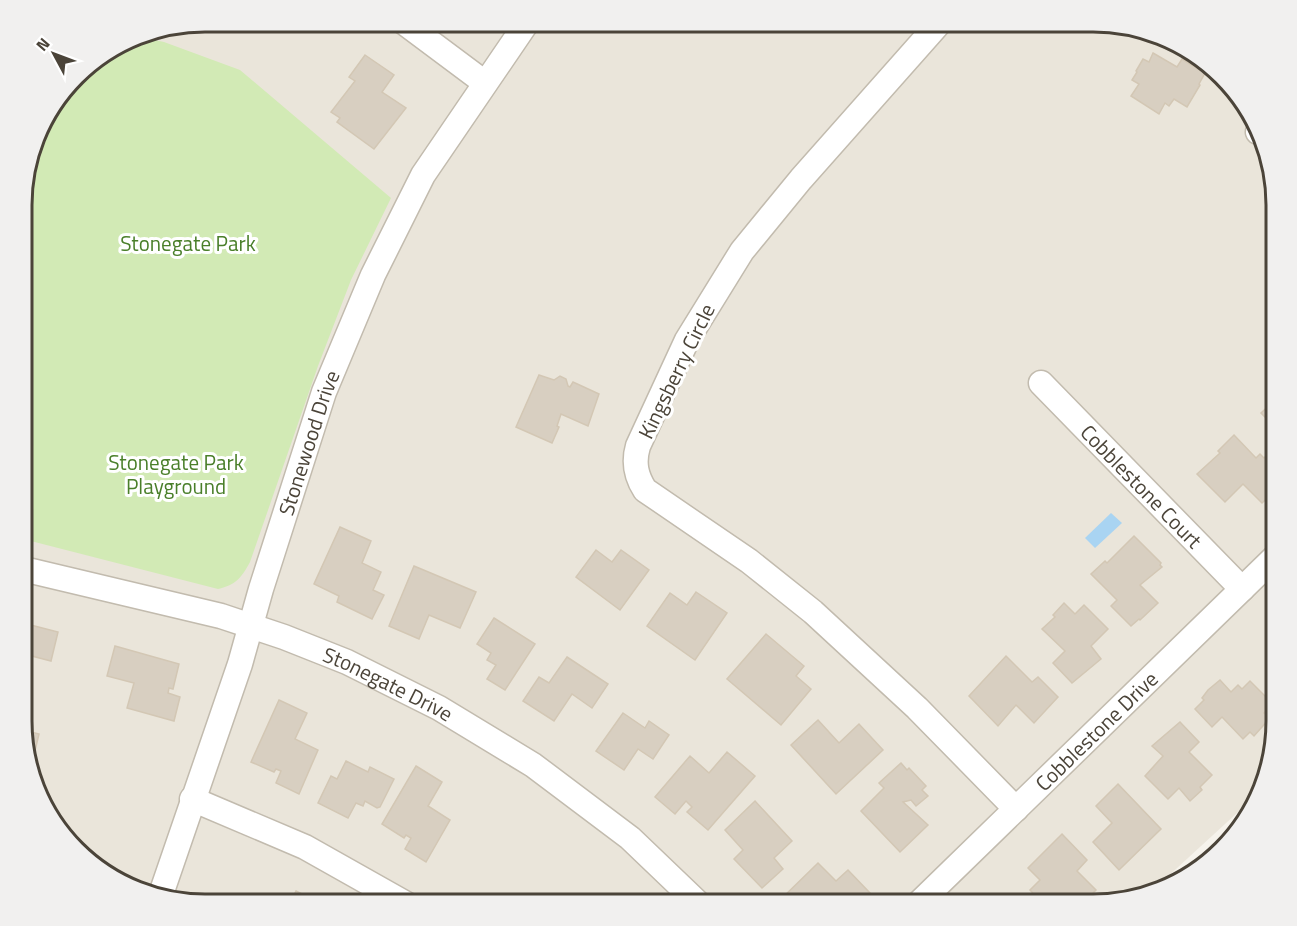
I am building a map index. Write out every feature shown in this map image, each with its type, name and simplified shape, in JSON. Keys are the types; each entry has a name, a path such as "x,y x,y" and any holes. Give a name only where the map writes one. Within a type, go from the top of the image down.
{"street":[{"path":"416,31 485,83"},
{"name":"Stonewood Drive","path":"163,889 252,626 261,588 324,392 373,275 423,176 521,31"},
{"name":"Kingsberry Circle","path":"931,32 801,179 742,251 687,340 638,447 635,466 645,490 749,561 813,612 918,708 1016,809"},
{"name":"Cobblestone Court","path":"1041,383 1242,589"},
{"name":"Cobblestone Drive","path":"928,894 1265,567"},
{"name":"Stonegate Drive","path":"32,571 252,626 347,662 439,708 533,765 630,838 689,894"},
{"path":"192,799 305,847 388,894"}],"shaded area":[{"path":"204,31 1104,32 1127,35 1169,49 1207,74 1230,99 1248,128 1256,149 1265,193 1265,733 1256,777 1242,808 1166,878 1115,893 193,894 149,885 118,871 99,859 82,844 61,818 37,767 32,733 31,204 37,159 55,118 74,90 80,84 84,84 84,80 90,74 128,49 159,37"}],"green space":[{"name":"Stonegate Park","path":"153,40 240,70 391,198 351,280 318,366 250,562 238,580 218,589 32,541 31,204 37,159 55,118 74,90 80,84 84,84 84,80 90,74 108,61 128,49"}],"water":[{"path":"1111,513 1122,523 1095,548 1085,538"}],"building":[{"path":"1153,53 1177,67 1182,59 1205,73 1187,107 1174,99 1169,106 1165,103 1159,114 1131,96 1139,84 1132,80 1136,71 1143,59 1149,62"},
{"path":"365,55 394,75 382,92 406,108 374,149 337,122 340,118 331,112 355,81 349,77"},
{"path":"539,375 554,380 560,376 566,379 570,387 573,382 599,394 588,426 561,414 557,426 559,427 552,443 516,427"},
{"path":"1234,435 1256,458 1260,454 1265,457 1265,500 1262,503 1243,484 1225,502 1197,474 1220,453 1218,451"},
{"path":"340,527 371,541 362,563 381,572 373,590 384,595 372,619 337,602 339,596 314,584"},
{"path":"1134,536 1161,563 1162,567 1140,585 1158,603 1131,626 1111,606 1117,600 1091,574 1105,561 1107,563"},
{"path":"596,550 612,562 621,550 649,570 620,610 576,577"},
{"path":"414,566 476,592 460,628 429,615 419,639 389,626"},
{"path":"696,592 727,613 695,660 647,626 670,593 687,605"},
{"path":"1064,603 1075,614 1084,605 1108,629 1091,646 1101,659 1072,683 1053,663 1065,651 1042,629 1055,617 1053,615"},
{"path":"494,618 535,644 505,690 487,679 496,665 487,660 491,653 477,644"},
{"path":"32,625 58,632 51,661 32,656"},
{"path":"766,634 804,666 796,676 811,689 781,725 727,679"},
{"path":"115,646 179,664 173,689 169,688 168,693 180,697 174,721 127,708 134,683 107,676"},
{"path":"1006,656 1032,682 1038,677 1058,697 1034,723 1016,705 998,726 969,696"},
{"path":"567,657 608,684 592,708 572,694 554,721 523,701 539,677 549,683"},
{"path":"1220,680 1231,692 1238,685 1242,689 1250,681 1265,696 1265,724 1254,736 1250,732 1243,739 1222,717 1212,727 1195,709 1204,700 1202,698"},
{"path":"279,700 307,713 295,739 318,750 299,794 276,783 281,771 276,769 274,772 251,762"},
{"path":"623,713 645,728 649,721 669,735 653,759 638,749 624,770 596,751"},
{"path":"818,720 839,743 859,724 883,750 836,794 791,745"},
{"path":"1180,722 1199,742 1189,752 1212,775 1200,787 1202,790 1190,801 1179,788 1168,799 1145,776 1163,756 1152,746"},
{"path":"32,732 39,734 35,752"},
{"path":"727,752 755,776 708,830 687,812 692,807 686,801 675,814 655,797 690,756 709,773"},
{"path":"346,761 368,772 370,767 394,779 380,807 377,808 365,801 363,806 356,803 348,818 318,803 331,776 337,779"},
{"path":"901,763 926,786 922,790 928,796 916,806 911,800 903,802 928,825 900,852 861,811 884,788 879,783"},
{"path":"416,766 442,782 428,806 450,820 426,862 405,849 411,838 406,835 404,838 382,824"},
{"path":"1118,784 1161,829 1119,870 1093,842 1112,823 1096,806"},
{"path":"755,801 792,841 774,858 783,869 762,888 734,859 743,850 725,830"},
{"path":"1062,834 1087,860 1077,871 1096,890 1092,894 1034,894 1030,890 1040,880 1028,868"},
{"path":"818,863 836,881 848,870 870,893 869,894 786,894"}],"park label":[{"name":"Stonegate Park Playground","path":"176,474"}]}
